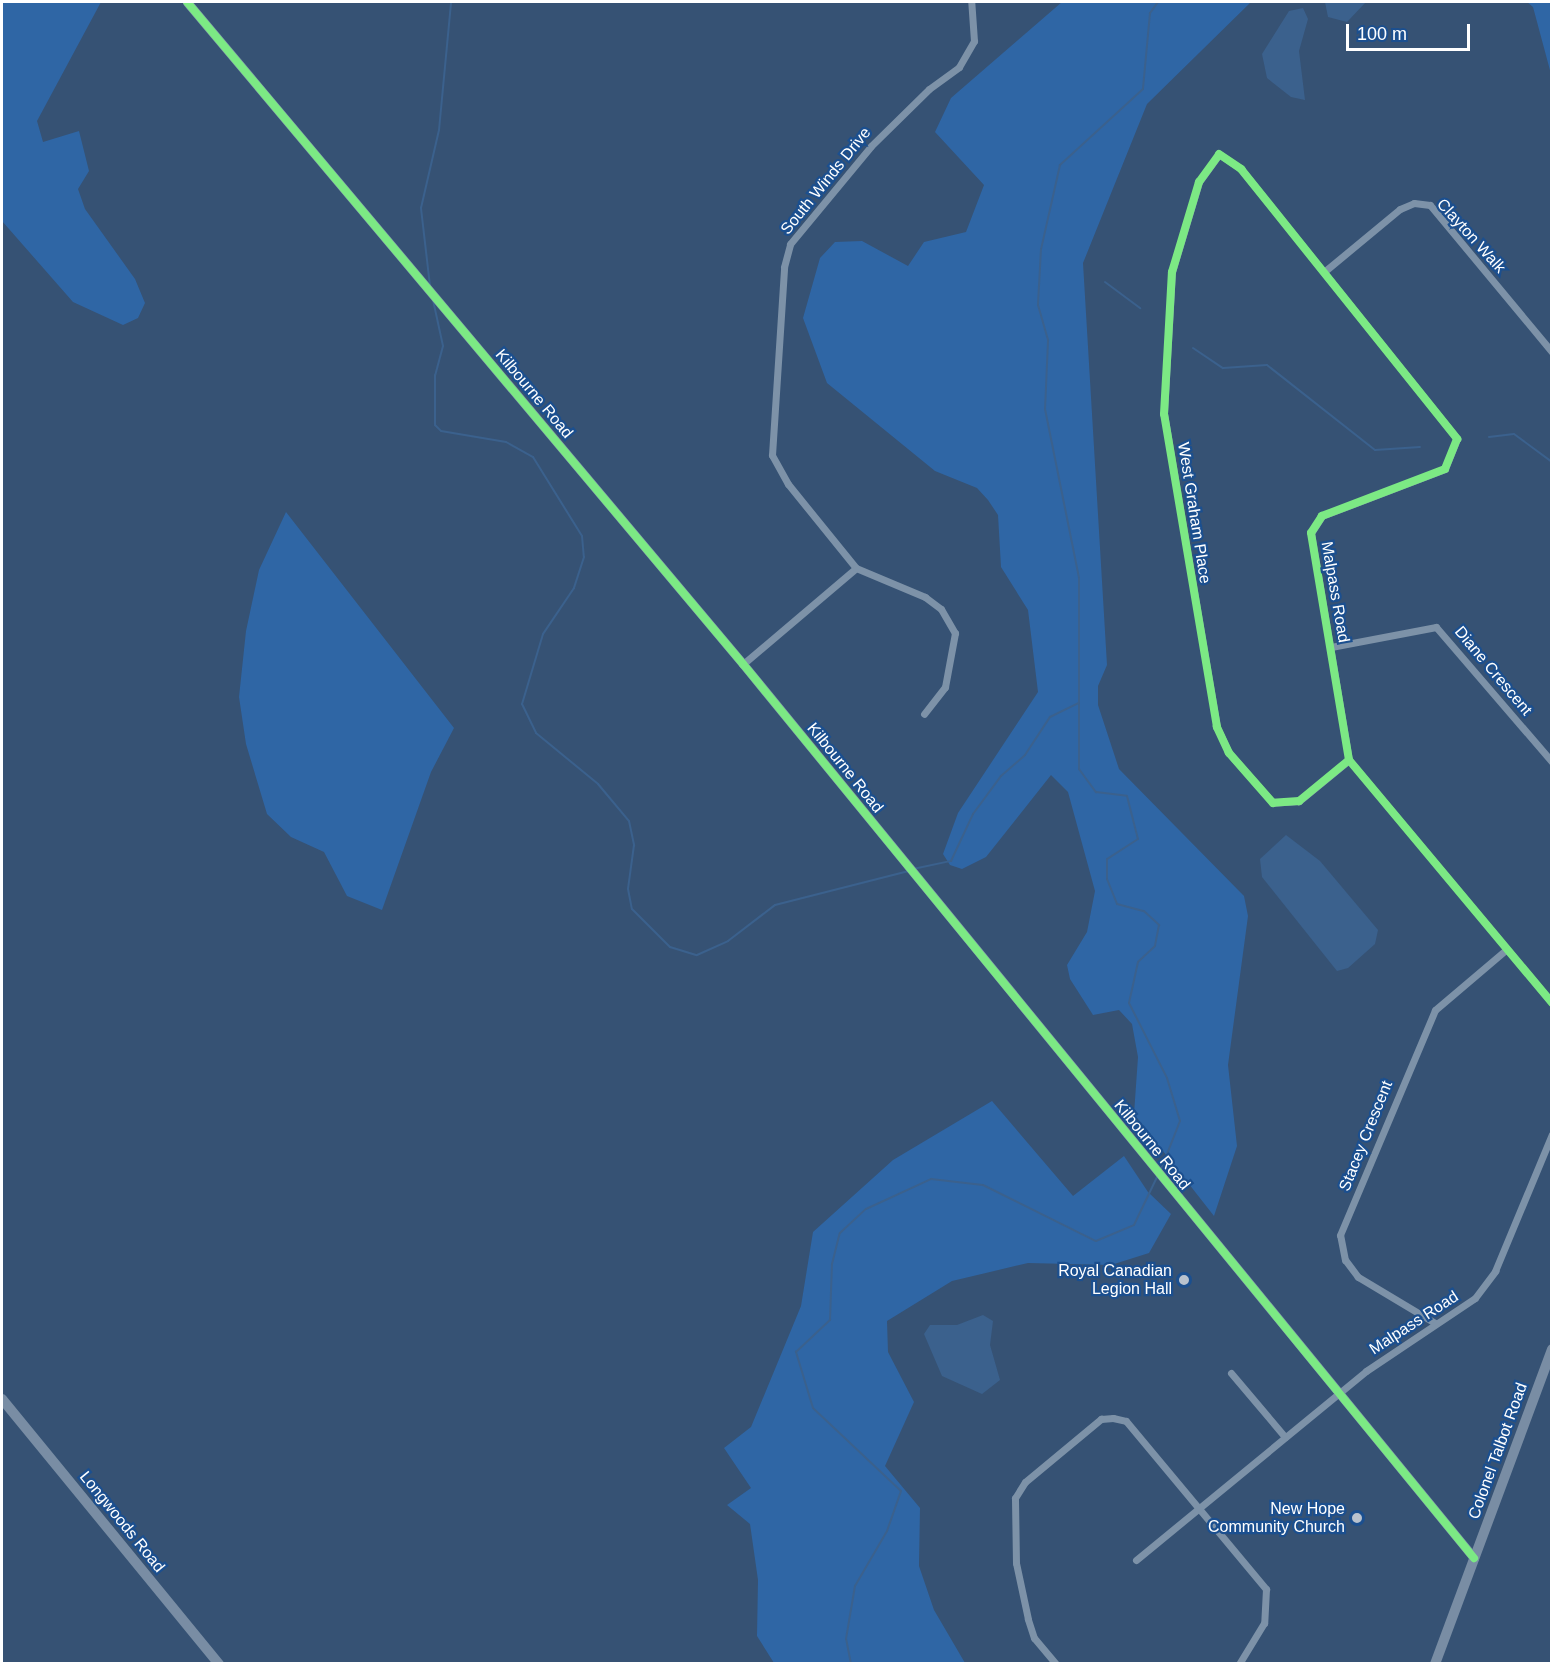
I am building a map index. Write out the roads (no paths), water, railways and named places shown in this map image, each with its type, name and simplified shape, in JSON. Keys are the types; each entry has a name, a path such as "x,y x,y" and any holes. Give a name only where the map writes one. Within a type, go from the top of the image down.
{"main road":[{"name":"Colonel Talbot Road","path":"1435,1664 1551,1349"},
{"name":"Longwoods Road","path":"2,1399 219,1664"}],"street":[{"name":"Kilbourne Road","path":"187,2 743,664 1474,1558"},
{"name":"South Winds Drive","path":"856,568 788,484 772,455 784,267 790,244 871,146 928,88 960,67 974,41 971,2"},
{"name":"West Graham Place","path":"1241,169 1219,154 1198,182 1172,272 1164,414 1206,674 1229,753 1273,803 1299,801 1349,760"},
{"name":"Malpass Road","path":"1241,169 1326,271 1457,439 1445,469 1322,516 1311,533 1349,760"},
{"name":"Clayton Walk","path":"1326,271 1400,209 1414,203 1430,205 1551,352"},
{"path":"743,664 856,568 925,597 941,609 956,633 945,687 924,714"},
{"name":"Diane Crescent","path":"1331,647 1436,627 1551,762"},
{"path":"1349,760 1551,1004"},
{"name":"Stacey Crescent","path":"1435,1323 1358,1277 1345,1260 1340,1235 1435,1010 1507,949"},
{"name":"Malpass Road","path":"1136,1560 1339,1395 1435,1323 1475,1298 1495,1271 1551,1134"},
{"path":"1231,1373 1285,1437"},
{"path":"1056,1664 1034,1638 1016,1563 1014,1508 1025,1482 1101,1419 1113,1418 1126,1421 1266,1589 1264,1623 1239,1664"}],"waterway":[{"path":"430,286 421,208 439,130 451,2"},
{"path":"1158,2 1150,13 1143,89 1060,165 1041,249 1038,305 1048,341 1045,409 1079,578 1079,769 1096,792 1127,796 1138,839 1107,859 1107,879 1117,904 1144,911 1159,925 1155,946 1138,962 1129,1003 1167,1078 1180,1121 1160,1172"},
{"path":"1105,282 1140,308"},
{"path":"433,300 443,346 435,375 435,425 441,431 506,442 533,457 582,536 584,557 574,588 543,634 522,704 536,733 598,784 629,821 634,845 628,889 632,909 670,947 697,955 728,941 775,905 908,871"},
{"path":"1193,348 1223,368 1267,365 1375,450 1420,447"},
{"path":"1489,437 1514,434 1552,462"},
{"path":"913,869 951,861 973,814 1001,776 1025,755 1050,717 1079,703"},
{"path":"851,1664 846,1639 855,1586 887,1531 901,1491 813,1408 796,1352 830,1320 832,1264 840,1233 866,1209 931,1179 983,1185 1096,1241 1134,1225 1157,1177"}],"place":[{"name":"Royal Canadian Legion Hall","path":"1184,1280"},
{"name":"New Hope Community Church","path":"1357,1518"}]}
